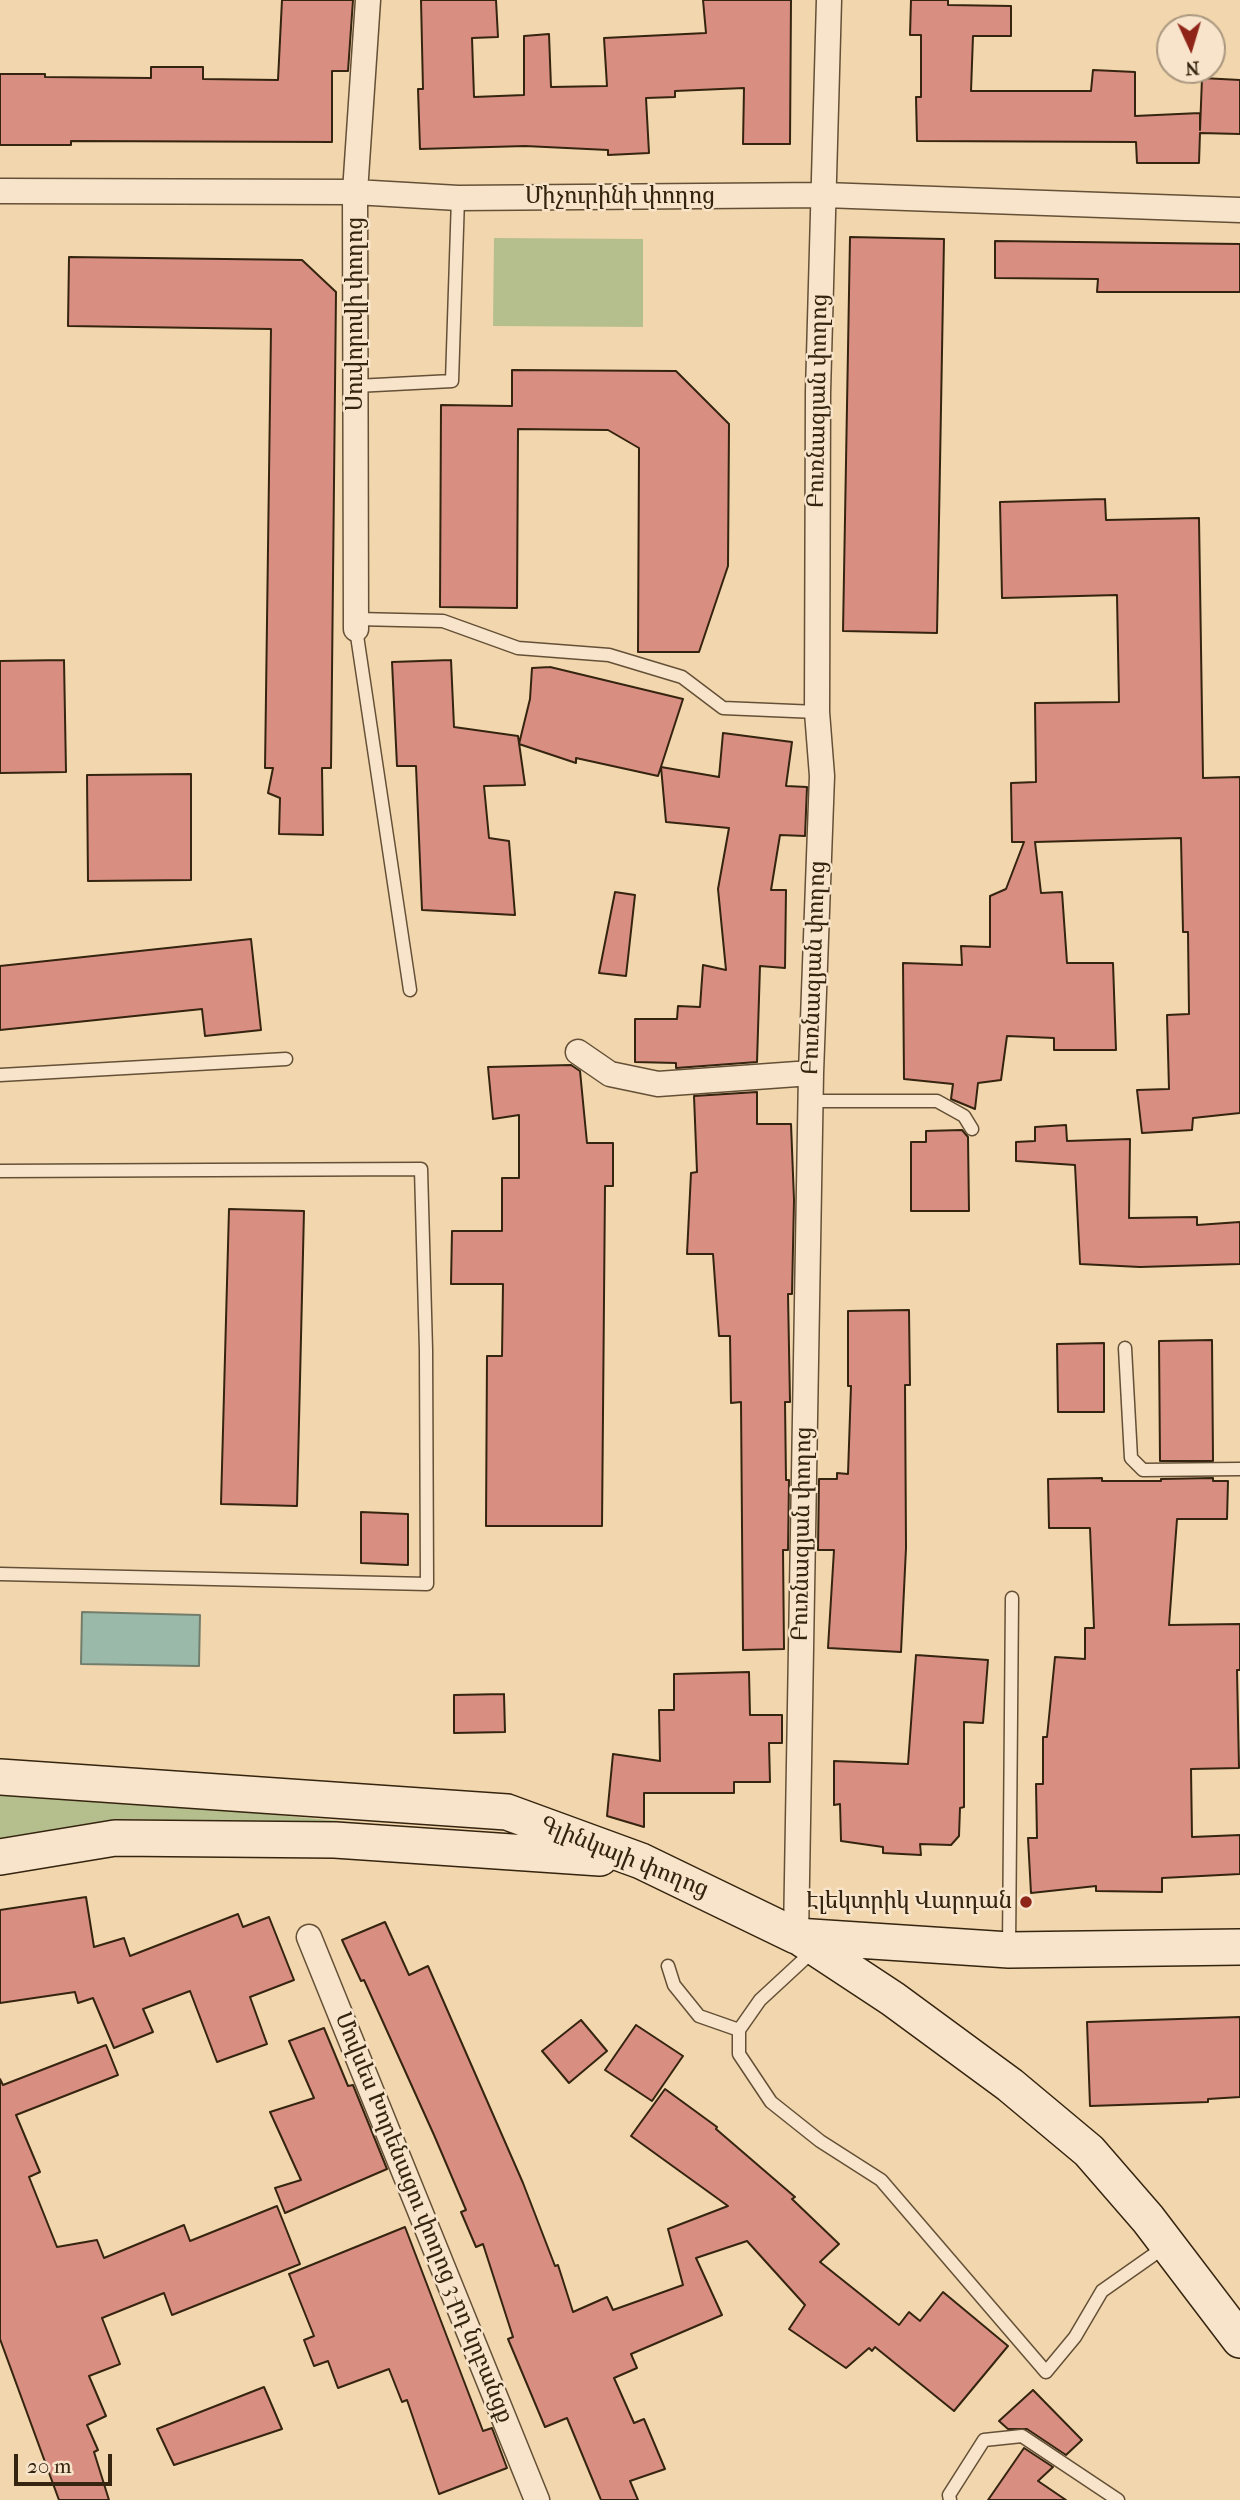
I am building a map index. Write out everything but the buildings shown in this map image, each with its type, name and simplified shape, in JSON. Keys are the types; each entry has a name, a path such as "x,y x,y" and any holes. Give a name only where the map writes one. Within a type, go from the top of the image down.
{"main road":[{"name":"Գլինկայի փողոց","path":"0,1777 507,1812 641,1861 806,1942 1009,1950 1240,1947"},
{"path":"0,1857 115,1838 335,1840 641,1861"},
{"path":"806,1942 893,1999 1010,2085 1089,2151 1240,2340"}],"street":[{"name":"Սուվորովի փողոց","path":"357,624 355,192 368,0"},
{"name":"Բուռնազյան փողոց","path":"806,1942 811,1073 822,776 817,712 818,393 829,0"},
{"name":"Միչուրինի փողոց","path":"0,191 355,192 458,198 824,195 1240,210"},
{"path":"578,1052 610,1074 658,1084 811,1073"},
{"name":"Մովսես Խորենացու փողոց 3-րդ նրբանցք","path":"309,1937 537,2500"}],"lane":[{"path":"356,386 452,381 458,198"},
{"path":"410,990 357,624 443,621 519,648 609,654 682,677 723,708 817,712"},
{"path":"0,1076 286,1059"},
{"path":"811,1101 937,1101 964,1116 972,1129"},
{"path":"0,1171 421,1169 426,1350 427,1584 0,1574"},
{"path":"1125,1348 1131,1458 1143,1470 1240,1469"},
{"path":"1009,1950 1012,1598"},
{"path":"806,1942 739,2030 739,2054 771,2102 841,2156 881,2180 1046,2372 1074,2337 1102,2291 1167,2246"},
{"path":"668,1966 674,1985 699,2016 739,2030"},
{"path":"950,2500 949,2495 984,2440 1022,2437 1118,2500"}],"green space":[{"path":"494,238 643,239 643,327 493,326"},
{"path":"0,1795 128,1801 415,1828 124,1819 0,1839"}],"shaded area":[{"path":"82,1612 200,1615 199,1666 81,1664"}],"place":[{"name":"Էլեկտրիկ Վարդան","path":"1026,1902"}]}
